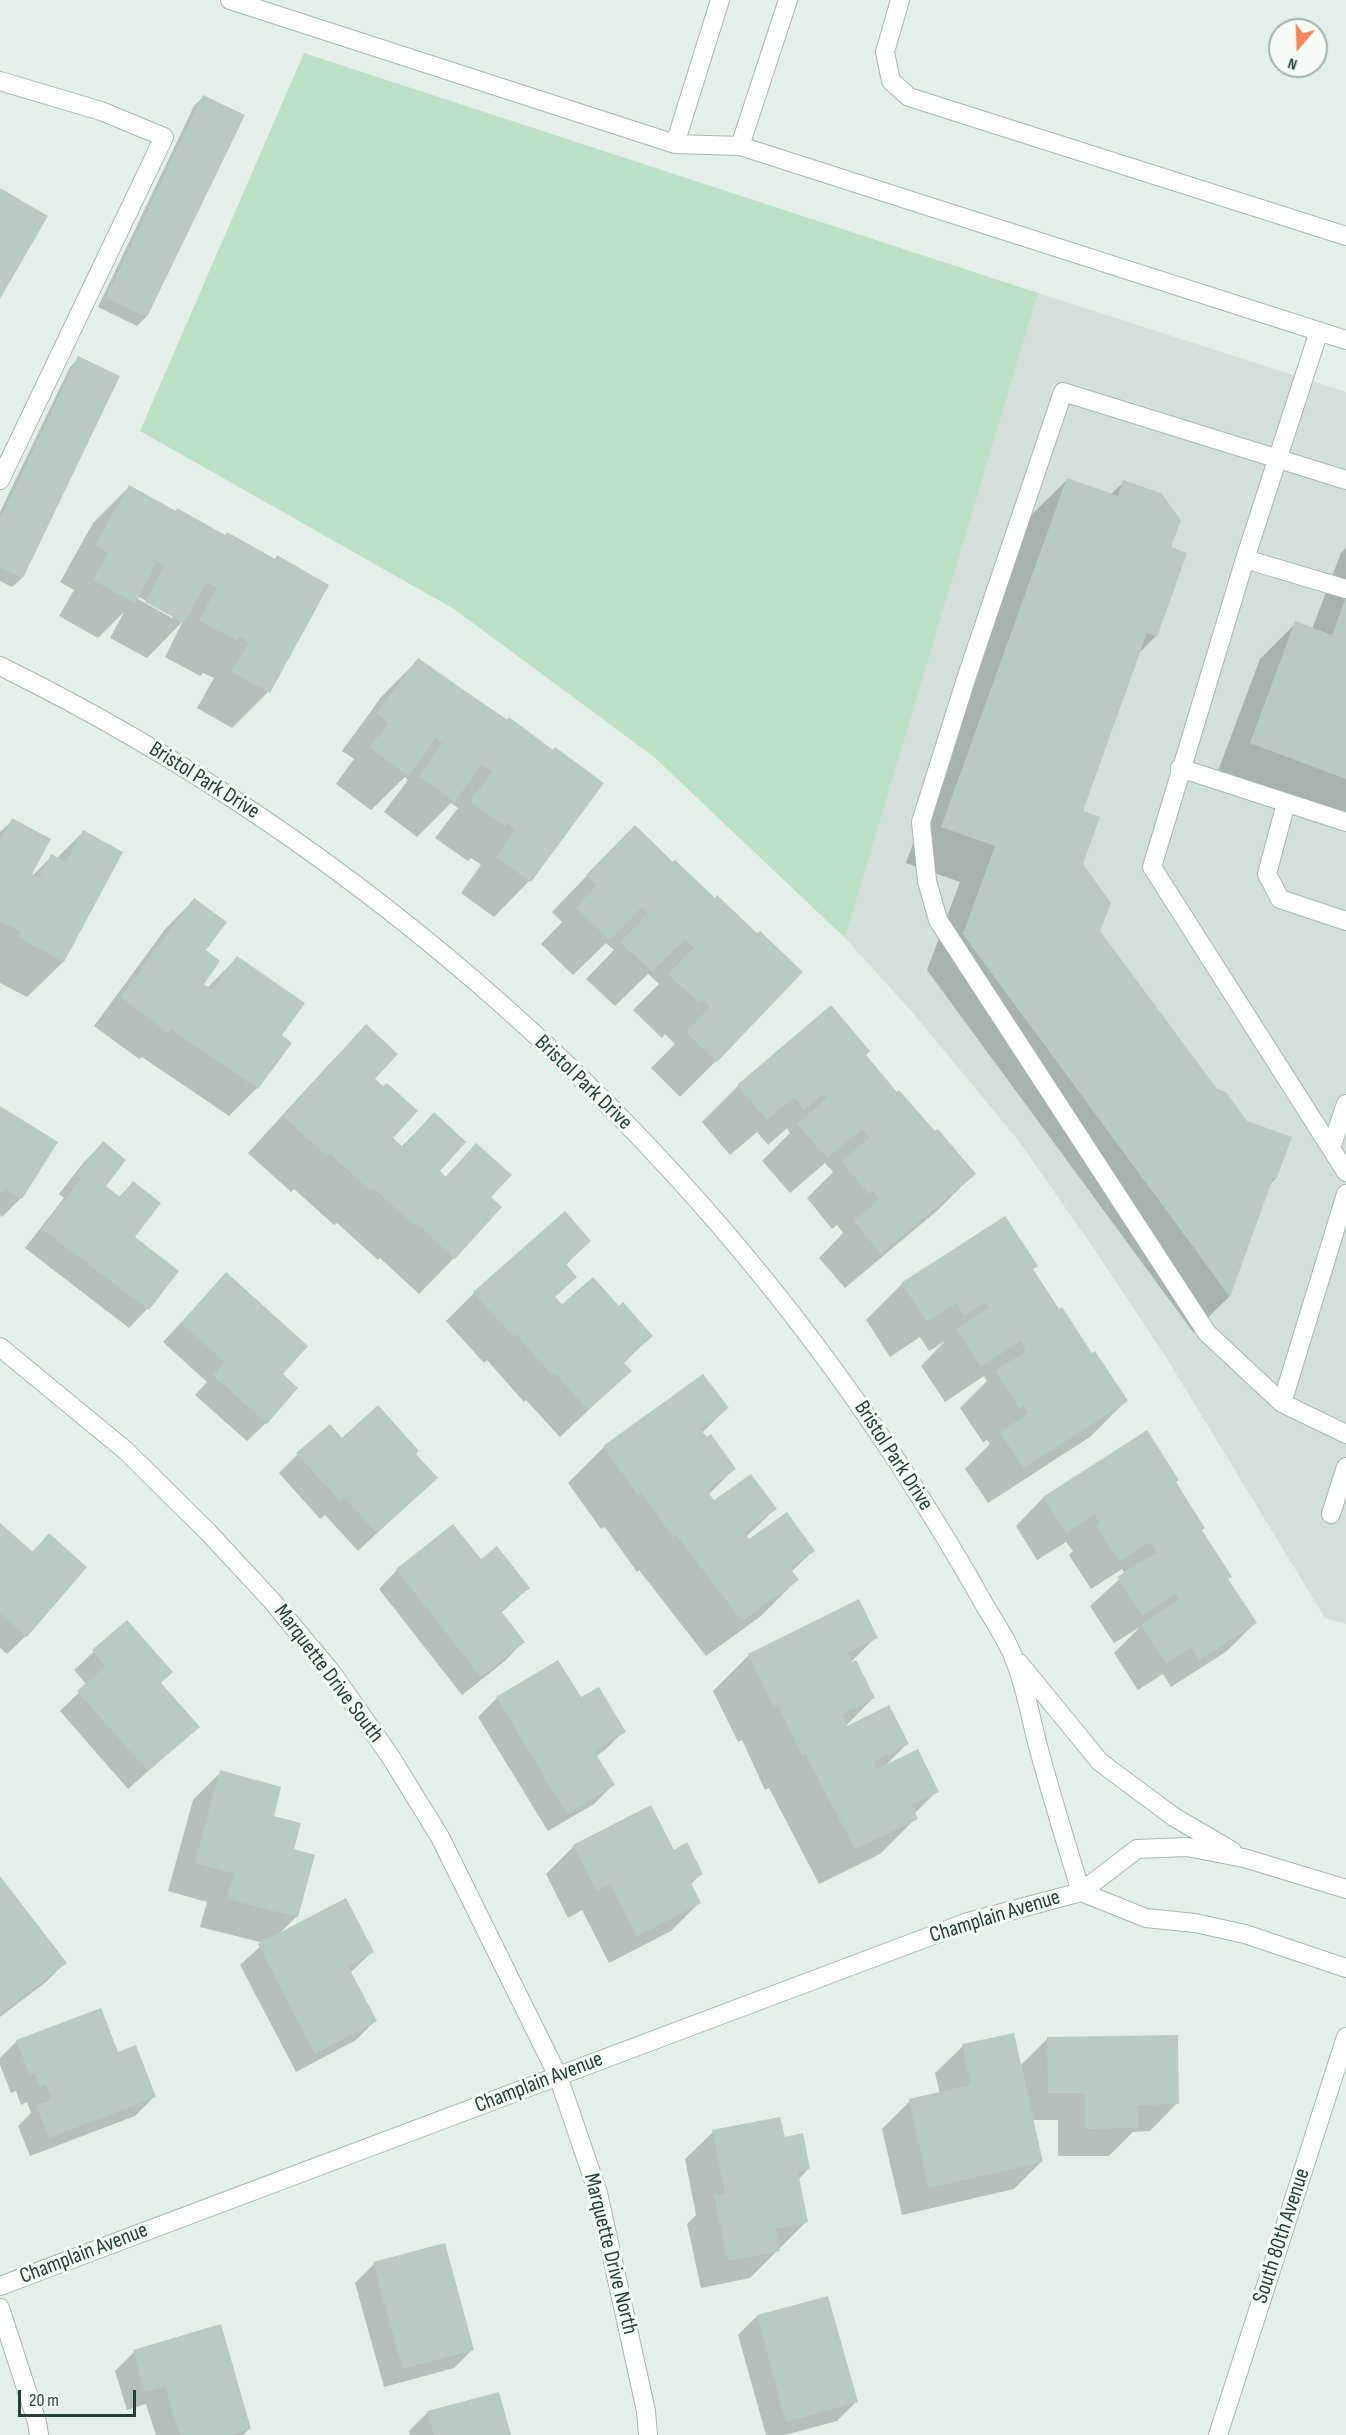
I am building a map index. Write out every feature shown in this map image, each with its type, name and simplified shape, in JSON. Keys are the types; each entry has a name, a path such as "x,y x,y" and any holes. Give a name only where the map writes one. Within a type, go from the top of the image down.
{"street":[{"path":"230,0 675,144 740,146 1346,340"},
{"path":"675,144 720,0"},
{"path":"740,146 788,0"},
{"path":"900,0 885,52 891,81 909,97 1346,237"},
{"path":"0,81 101,111 164,137 0,480"},
{"path":"1319,332 1304,384 1276,458 1180,768 1152,867 1346,1172"},
{"path":"1346,480 1063,392 971,664 921,822 927,881 938,920 1207,1333 1282,1403 1346,1434"},
{"path":"1245,559 1346,590"},
{"name":"Bristol Park Drive","path":"0,666 177,763 296,839 439,949 545,1044 644,1142 755,1269 855,1397 947,1538 1014,1656 1100,1762 1174,1817 1244,1858"},
{"path":"1180,768 1346,822"},
{"path":"1286,803 1267,874 1280,899 1346,921"},
{"path":"1331,1148 1346,1104"},
{"path":"1282,1403 1346,1194"},
{"name":"Marquette Drive South","path":"0,1347 125,1450 272,1600 332,1673 390,1756 440,1837 558,2076"},
{"path":"1331,1514 1346,1467"},
{"name":"Bristol Park Drive","path":"1014,1656 1046,1776 1081,1892"},
{"name":"Champlain Avenue","path":"0,2286 968,1922 1081,1892 1137,1850 1186,1847 1244,1858 1346,1889"},
{"name":"Champlain Avenue","path":"1081,1892 1146,1918 1195,1923 1245,1934 1346,1968"},
{"name":"South 80th Avenue","path":"1218,2435 1346,2037"},
{"name":"Marquette Drive North","path":"558,2076 598,2193 639,2378 648,2435"},
{"path":"0,2308 37,2421 39,2435"}],"shaded area":[{"path":"1038,293 1346,392 1346,1624 1325,1618 1169,1362 1018,1140 913,1013 845,938"}],"green space":[{"path":"304,53 1038,293 845,938 654,757 454,609 140,431"}],"building":[{"path":"203,95 245,115 147,317 106,298"},
{"path":"0,188 48,216 0,299"},
{"path":"78,356 120,376 23,578 0,567 0,520"},
{"path":"1067,478 1118,496 1123,480 1161,493 1181,520 1171,547 1187,553 1157,637 1147,633 1083,811 1100,817 1083,864 1111,903 1100,931 1217,1089 1226,1092 1247,1121 1292,1137 1276,1180 1273,1178 1230,1297 962,933 995,846 941,827"},
{"path":"129,485 225,535 227,532 275,559 277,555 329,585 270,693 232,672 249,642 239,637 237,641 199,620 217,588 206,582 184,623 145,602 165,566 157,562 135,603 93,580 108,553 95,546"},
{"path":"1346,597 1346,779 1250,743 1295,621 1332,635"},
{"path":"418,658 507,720 509,717 553,750 555,747 604,783 531,882 496,857 516,829 507,822 505,826 470,801 492,772 482,764 454,802 419,776 443,743 436,738 408,776 370,747 389,723 376,714"},
{"path":"12,818 51,839 32,874 39,878 51,854 66,862 83,830 123,852 64,962 18,937 21,932 0,921 0,841"},
{"path":"635,825 673,862 675,860 715,898 717,895 757,933 760,931 803,972 717,1062 686,1032 710,1007 702,999 699,1003 668,974 694,947 685,939 652,972 620,942 648,913 642,907 610,940 576,908 597,885 586,875"},
{"path":"194,898 227,922 206,950 220,961 204,984 212,990 237,956 305,1003 282,1035 292,1043 258,1089 171,1029 168,1033 121,997"},
{"path":"831,1005 870,1051 866,1055 897,1092 899,1090 935,1131 938,1129 976,1174 881,1254 854,1221 880,1199 873,1191 869,1194 841,1161 870,1138 862,1129 827,1158 797,1124 827,1098 824,1094 804,1110 794,1097 767,1120 737,1085"},
{"path":"366,1024 398,1054 375,1079 383,1086 387,1083 418,1111 393,1138 403,1147 434,1112 466,1142 440,1171 446,1177 476,1143 512,1175 491,1197 502,1207 455,1259 373,1188 371,1191 330,1154 328,1157 283,1116"},
{"path":"0,1106 58,1142 22,1199 6,1189 4,1194 0,1191"},
{"path":"103,1141 126,1160 106,1186 120,1197 133,1181 161,1203 135,1237 179,1271 149,1310 42,1229 81,1178 76,1175"},
{"path":"565,1211 591,1241 566,1264 577,1277 555,1297 562,1304 593,1277 619,1306 623,1302 653,1336 623,1362 632,1371 588,1410 555,1373 552,1375 516,1334 513,1336 473,1292"},
{"path":"1005,1216 1038,1266 1033,1269 1059,1309 1062,1307 1092,1353 1095,1351 1128,1401 1024,1468 1000,1432 1029,1413 1024,1405 1020,1408 995,1371 1026,1351 1020,1341 981,1367 956,1329 989,1308 986,1302 965,1316 956,1303 927,1322 901,1283"},
{"path":"226,1272 308,1346 283,1374 298,1388 267,1424 213,1375 225,1362 181,1323"},
{"path":"703,1374 729,1408 700,1429 707,1437 711,1434 736,1469 706,1490 714,1500 751,1474 777,1509 744,1532 749,1539 787,1512 815,1551 790,1568 799,1580 742,1621 676,1535 673,1537 641,1492 638,1495 603,1446"},
{"path":"378,1405 419,1451 416,1454 438,1478 377,1533 344,1497 340,1501 296,1453 330,1424 342,1438"},
{"path":"1147,1430 1179,1480 1176,1482 1205,1528 1202,1530 1232,1577 1228,1579 1257,1623 1199,1660 1191,1647 1166,1663 1141,1624 1179,1600 1175,1594 1142,1616 1117,1577 1157,1552 1150,1542 1119,1562 1096,1526 1100,1523 1095,1515 1066,1533 1043,1497"},
{"path":"0,1523 33,1552 49,1533 87,1567 27,1637 0,1613"},
{"path":"453,1524 481,1559 497,1546 530,1588 501,1611 525,1642 481,1677 396,1569"},
{"path":"859,1599 878,1638 847,1653 852,1662 856,1660 875,1698 842,1714 847,1726 889,1705 909,1744 873,1762 877,1769 918,1749 939,1792 912,1805 918,1819 855,1849 805,1753 802,1755 778,1705 774,1707 748,1654"},
{"path":"127,1620 173,1672 161,1683 200,1727 148,1771 77,1691 106,1666 92,1650"},
{"path":"558,1660 581,1697 599,1687 626,1732 594,1751 615,1785 567,1814 496,1697"},
{"path":"220,1770 281,1787 274,1816 301,1823 294,1849 315,1855 298,1917 227,1899 234,1874 195,1863"},
{"path":"651,1805 674,1850 687,1842 703,1874 690,1881 701,1903 637,1936 610,1884 597,1891 573,1845"},
{"path":"0,1876 67,1963 0,2014"},
{"path":"346,1898 374,1952 348,1966 377,2021 315,2054 258,1944"},
{"path":"101,2008 118,2052 136,2045 156,2097 49,2138 36,2105 52,2100 46,2084 40,2087 35,2073 30,2075 16,2040"},
{"path":"1014,2033 1043,2162 929,2188 909,2099 971,2085 962,2044"},
{"path":"1178,2035 1179,2104 1138,2105 1138,2128 1085,2129 1085,2093 1048,2093 1047,2037"},
{"path":"780,2117 785,2137 803,2133 810,2169 798,2172 808,2222 775,2229 780,2251 728,2261 714,2195 725,2193 712,2130"},
{"path":"445,2243 474,2350 403,2369 373,2262"},
{"path":"828,2296 858,2402 786,2422 757,2315"},
{"path":"221,2324 251,2429 230,2435 180,2435 165,2386 145,2392 133,2350"},
{"path":"499,2392 511,2435 434,2435 427,2411"}]}
